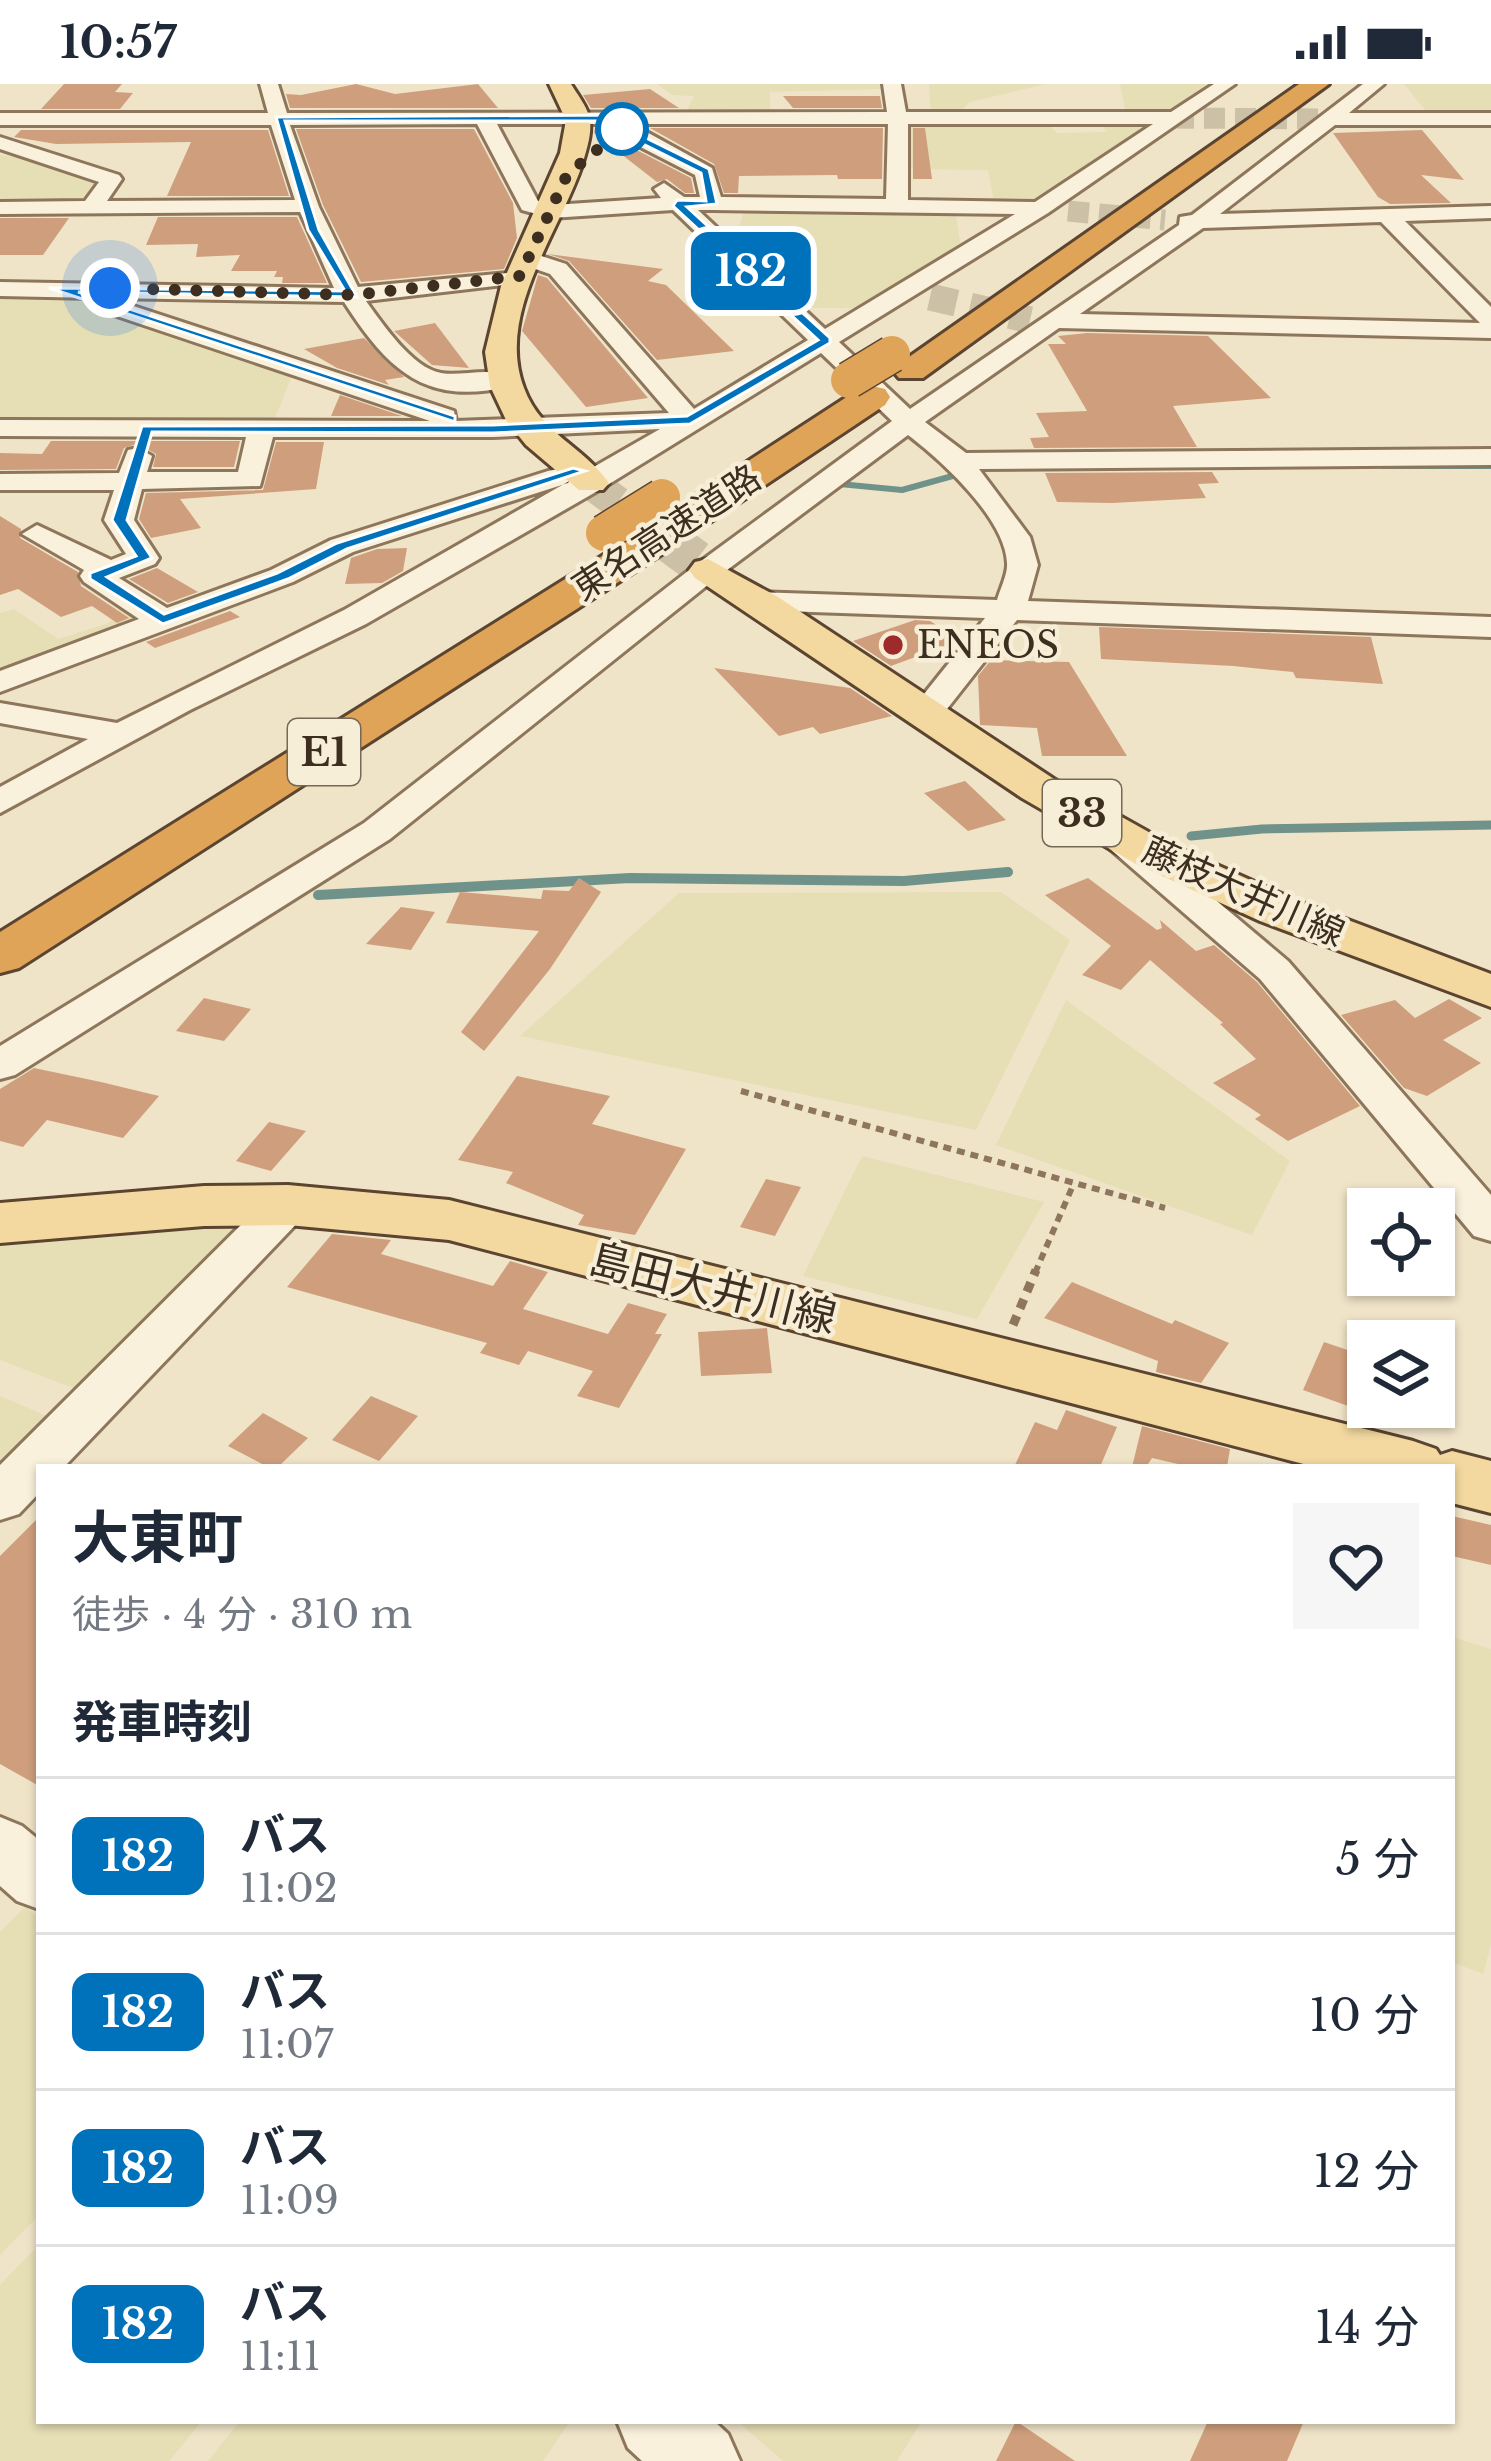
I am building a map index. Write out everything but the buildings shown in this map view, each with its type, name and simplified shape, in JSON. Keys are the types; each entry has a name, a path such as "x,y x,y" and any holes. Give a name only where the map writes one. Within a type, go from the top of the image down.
{"highway":[{"name":"東名高速道路","path":"901,363 1282,84"},
{"name":"東名高速道路","path":"0,956 1316,84"},
{"name":"東名高速道路","path":"40,878 650,524"}],"main road":[{"path":"560,84 578,118 567,175 505,315 498,352 502,381 527,427 584,477"},
{"name":"藤枝大井川線","path":"708,570 924,716 1109,829 1199,876 1491,992"},
{"name":"島田大井川線","path":"0,1223 288,1204 448,1220 1401,1464"},
{"path":"1455,1478 1491,1487"}],"street":[{"path":"269,84 314,230 384,336 430,381 502,381"},
{"path":"892,84 898,118 897,206"},
{"path":"0,802 121,734 355,617 584,477 826,341 1040,208 1226,84"},
{"path":"0,1065 377,830 708,570 908,422 1196,223 1375,84"},
{"path":"421,95 456,118"},
{"path":"485,118 492,141 530,205 550,212 671,196 712,204 1068,211"},
{"path":"615,118 630,134 705,172 712,204"},
{"path":"0,119 1172,118"},
{"path":"1331,119 1491,119"},
{"path":"0,143 112,179 91,208"},
{"path":"671,196 908,422 959,461 1015,537 1023,565 1010,608 924,716"},
{"path":"0,208 304,206"},
{"path":"1166,220 1196,223 1491,212"},
{"path":"1387,216 1491,321"},
{"path":"0,289 353,295 525,268 558,269 690,420"},
{"path":"55,288 450,419 448,430"},
{"path":"901,292 930,297"},
{"path":"794,311 871,312"},
{"path":"1030,320 1491,331"},
{"path":"0,428 448,430 690,420"},
{"path":"147,428 119,520 144,558 95,576 163,620"},
{"path":"0,482 250,480 261,428"},
{"path":"959,461 1491,457"},
{"path":"0,682 282,576 342,546 584,477"},
{"path":"37,534 110,571"},
{"path":"758,601 1491,627"},
{"path":"0,712 121,734"},
{"path":"1109,829 1274,970 1491,1225"},
{"path":"1230,932 1241,919 1257,913 1288,913"},
{"path":"0,1498 288,1204"},
{"path":"0,1846 36,1877"},
{"path":"658,2424 701,2461"}],"path":[{"path":"741,1091 1166,1208"},
{"path":"997,1361 1074,1183"}],"shaded area":[{"path":"657,84 881,84 881,89 770,92 770,114 686,113 694,96 672,95"},
{"path":"929,84 1046,84 970,102 955,117 931,116"},
{"path":"1120,84 1219,84 1171,114 1126,114"},
{"path":"1404,84 1491,84 1491,115 1429,115"},
{"path":"906,123 1048,123 1057,133 1106,132 1102,124 1156,123 1031,203 994,202 988,170 907,169"},
{"path":"0,155 44,160 104,180 90,204 0,204"},
{"path":"744,208 955,210 961,248 863,308 815,308 798,303 735,247"},
{"path":"0,293 53,293 294,371 275,418 0,419"},
{"path":"120,608 150,621 0,678 0,613 14,609 58,639 109,623"},
{"path":"1001,892 1070,940 976,1130 520,1036 679,893"},
{"path":"1066,1000 1290,1161 1252,1235 996,1145"},
{"path":"862,1156 1044,1202 977,1319 803,1276"},
{"path":"231,1226 236,1235 76,1389 0,1360 0,1242"},
{"path":"0,1396 49,1417 0,1469"},
{"path":"1455,1638 1491,1649 1491,1945 1483,1974 1455,1963"},
{"path":"25,1907 36,1916 36,2218 0,2255 0,1932"},
{"path":"36,2248 36,2424 200,2424 169,2461 0,2461 0,2285"},
{"path":"238,2424 568,2424 543,2461 208,2461"},
{"path":"740,2424 920,2424 897,2461 783,2461"}],"waterway":[{"path":"1383,466 1491,466"},
{"path":"829,483 902,490 967,472"},
{"path":"1191,836 1262,829 1491,825"},
{"path":"318,895 630,878 904,881 1008,872"}],"tunnel":[{"path":"1173,118 1331,119"},
{"path":"1068,211 1165,220"},
{"path":"930,297 1030,320"},
{"path":"591,483 666,539"},
{"path":"662,536 708,570"}],"bus line":[{"name":"182","path":"450,419 55,288 353,295 314,230 279,118 615,118 630,134 705,172 712,204 677,203 826,341 690,420 493,429 147,428 119,520 144,558 95,576 163,620 282,576 342,546 578,471"}],"place":[{"name":"ENEOS","path":"893,645"}],"route":[{"path":"110,288 353,295 520,276 567,175 622,129"}]}
